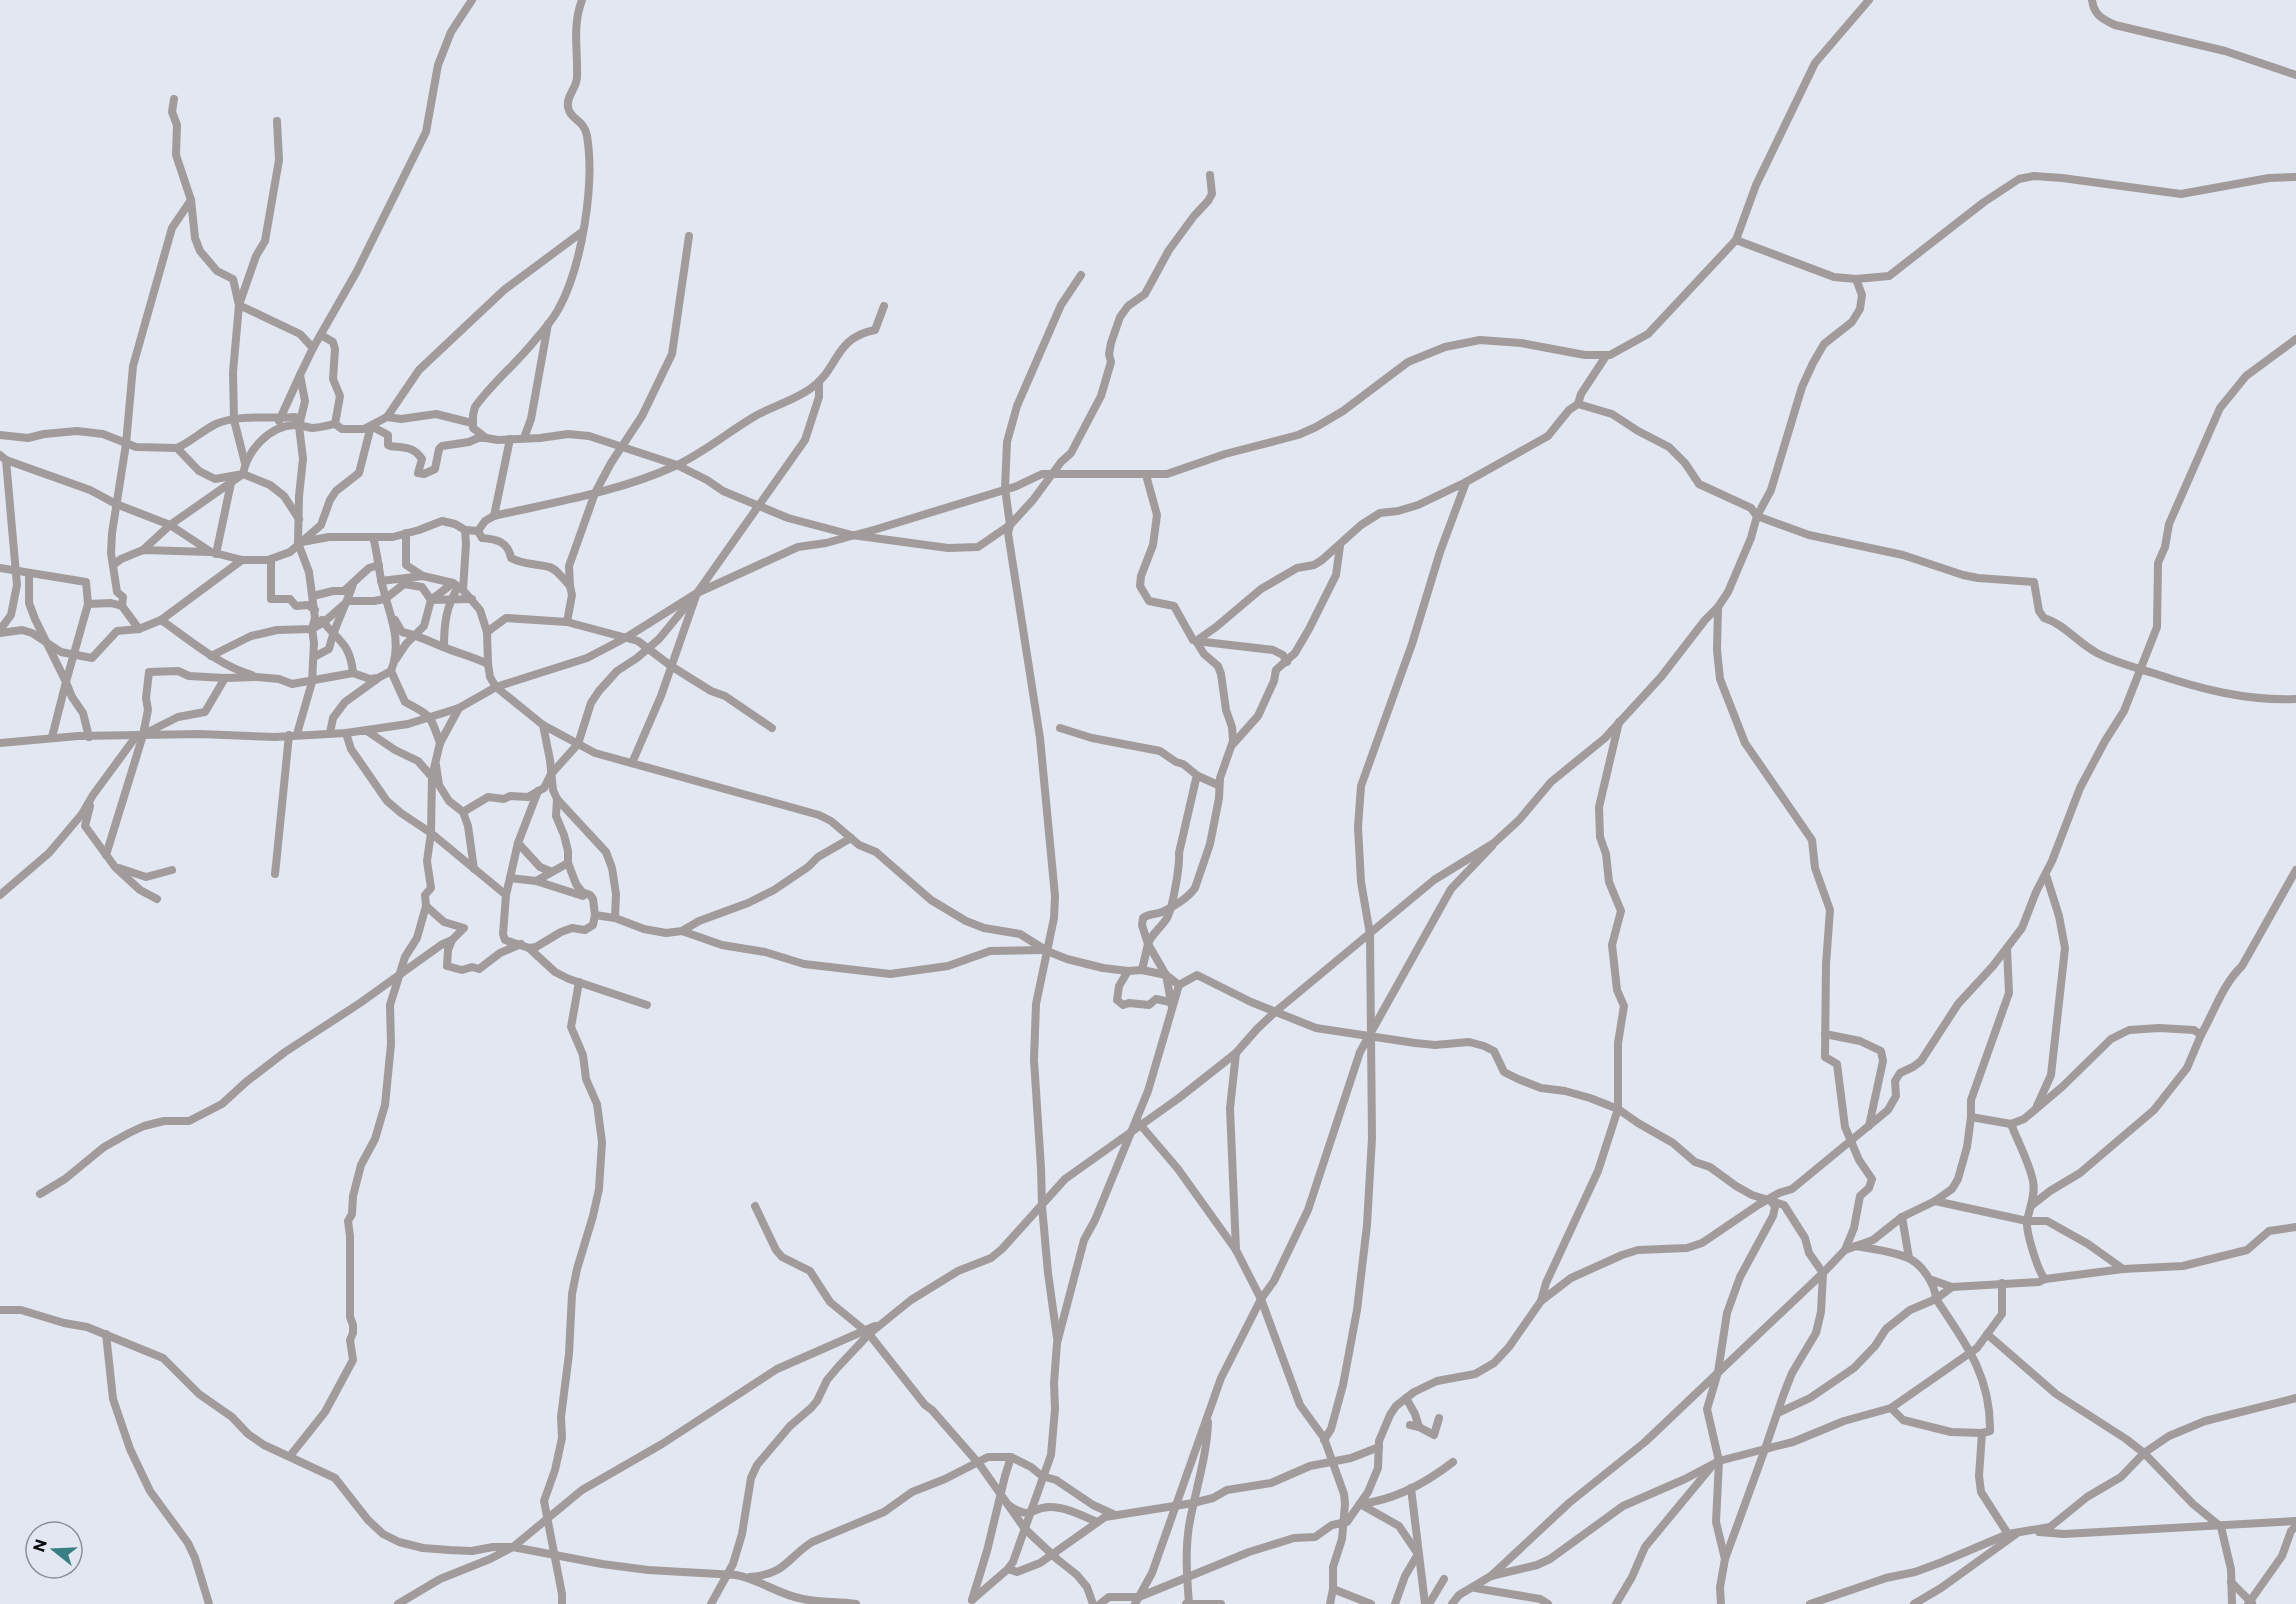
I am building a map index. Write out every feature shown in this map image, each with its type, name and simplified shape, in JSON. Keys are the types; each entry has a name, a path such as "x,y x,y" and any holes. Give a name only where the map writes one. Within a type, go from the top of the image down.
{"street":[{"path":"113,565 143,550 170,525 243,474 245,463 255,447 274,430 313,348 357,271 426,132 438,65 451,32 472,0"},
{"path":"486,438 473,428 475,407 536,340 558,309 573,272 586,217 590,185 586,134 582,123 570,115 568,106 568,98 577,80 575,29 582,0"},
{"path":"1196,641 1261,589 1297,568 1314,565 1331,553 1360,525 1380,513 1418,505 1466,482 1548,436 1569,410 1578,404 1581,394 1606,356 1648,334 1736,240 1756,185 1815,63 1869,0"},
{"path":"2092,0 2094,9 2101,19 2115,26 2225,51 2296,75"},
{"path":"174,99 172,112 177,125 176,155 191,200 195,238 201,251 217,271 232,279 239,305 300,334 313,348"},
{"path":"245,463 234,420 233,372 239,305 256,256 266,241 268,217 279,160 277,121"},
{"path":"371,426 388,435 388,445 411,448 416,451 422,459 418,473 424,474 435,469 439,449 442,446 469,442 478,438 498,440 568,434 589,436 677,465 723,491 788,518 852,535 948,548 978,547 1010,525 1071,453 1101,396 1111,362 1109,354 1111,344 1120,317 1128,306 1145,294 1169,250 1208,201 1212,194 1210,175"},
{"path":"1736,240 1826,274 1856,279 1889,276 1984,202 2019,178 2034,176 2062,178 2181,194 2269,178 2296,177"},
{"path":"122,606 123,597 117,592 111,553 126,444 133,366 172,228 191,200"},
{"path":"336,424 342,429 364,429 387,417 419,369 504,290 582,232"},
{"path":"567,622 572,605 568,566 595,493 620,448 642,416 672,354 689,236"},
{"path":"1057,1343 1047,1273 1041,1206 1041,1168 1034,1060 1036,1004 1054,918 1055,896 1040,738 1008,533 1010,525 1005,488 1007,442 1017,406 1061,305 1081,275"},
{"path":"1137,1600 1152,1573 1221,1378 1261,1299 1274,1281 1308,1210 1360,1053 1426,929 1450,889 1519,820 1551,782 1590,752 1620,721 1661,677 1719,607 1736,576 1757,516 1771,490 1802,387 1813,363 1824,344 1852,322 1860,309 1862,295 1856,279"},
{"path":"478,531 485,521 494,516 622,487 677,465 758,415 808,390 819,382 845,343 863,332 875,330 884,306"},
{"path":"524,438 531,419 548,322"},
{"path":"321,335 333,342 335,349 333,379 340,396 336,424"},
{"path":"1100,1604 1109,1597 1137,1600 1187,1576 1249,1552 1294,1538 1315,1537 1332,1525 1347,1522 1360,1504 1378,1468 1379,1447 1390,1415 1406,1398 1437,1381 1475,1374 1494,1363 1509,1347 1541,1301 1571,1278 1638,1250 1687,1248 1702,1243 1758,1205 1779,1193 1792,1189 1888,1110 1896,1096 1895,1081 1900,1073 1921,1061 1958,1004 2007,949 2022,928 2036,892 2046,875 2080,788 2124,711 2157,627 2158,563 2165,547 2169,525 2220,408 2246,376 2296,339"},
{"path":"0,743 52,737 346,733 408,724 459,708 495,687 587,658 627,637 697,593 798,548 826,543 1017,486 1042,474 1070,476 1167,474 1225,454 1298,435 1316,428 1342,411 1408,362 1445,347 1480,340 1521,343 1585,355 1606,356"},
{"path":"299,426 305,401 300,375"},
{"path":"463,812 488,797 504,799 510,796 528,797 548,783 551,774 578,744 591,703 599,691 617,670 637,658 659,639 697,593 805,440 819,397 819,382"},
{"path":"1578,404 1611,414 1669,447 1685,463 1699,484 1751,508 1757,516 1809,535 1903,555 1963,575 2034,582 2039,611 2044,618 2054,621 2083,646 2106,658 2216,692 2273,700 2296,699"},
{"path":"387,417 401,419 436,414 472,423"},
{"path":"0,435 28,438 77,431 103,434 136,447 177,448 219,423 234,420 295,417 299,426 303,459 298,543 309,572 313,596 314,657 312,682 293,735 280,805 275,874"},
{"path":"274,430 293,425 315,428 336,424"},
{"path":"143,550 213,553 242,560 271,559 290,552 321,525 330,500 359,473 371,426"},
{"path":"494,516 510,439"},
{"path":"177,448 199,471 215,479 243,474 270,485 284,496 300,520"},
{"path":"0,631 11,615 17,572 3,457 90,490 116,504 170,525 213,553"},
{"path":"1146,475 1157,515 1153,545 1140,586 1149,601 1174,606 1192,640 1273,650 1283,655 1287,662"},
{"path":"1324,1440 1331,1429 1348,1362 1367,1225 1373,1111 1370,934 1361,882 1358,827 1362,786 1412,644 1440,552 1466,482"},
{"path":"213,553 231,483"},
{"path":"298,543 329,537 393,537 442,521 455,524 465,530 478,531"},
{"path":"444,647 445,617 450,600 458,587 466,544 465,530"},
{"path":"478,531 482,538 494,539 504,544 509,549 511,558 517,562 550,567 559,573 570,586"},
{"path":"406,534 406,565 423,576 458,587 472,599 480,610 488,632 488,664 495,687 543,725 595,753 819,815 831,821 859,845 876,852 931,900 953,915 984,928 1020,934 1047,951 1067,959 1128,971 1143,970 1166,975 1179,985"},
{"path":"373,537 385,599 402,632 470,655 488,664"},
{"path":"1230,747 1258,716 1271,688 1276,670 1287,662 1301,643 1336,575 1341,541"},
{"path":"271,559 271,599 290,599 296,606 313,607 346,645 352,659 353,673"},
{"path":"0,631 22,630 47,642 61,652 92,658 117,631 139,630 161,620 242,560"},
{"path":"313,596 344,591 369,568 379,565"},
{"path":"0,568 86,582 88,604 52,737"},
{"path":"29,574 29,603 72,697 84,713 90,737"},
{"path":"381,581 423,576"},
{"path":"314,657 329,649 333,632 348,601 353,584"},
{"path":"211,656 251,636 277,630 312,629 324,622 348,601 385,599 404,584 422,588 431,600"},
{"path":"330,733 333,718 345,702 378,678 391,672 406,644 423,626 431,600 458,587"},
{"path":"633,763 672,666 697,593"},
{"path":"431,600 472,599"},
{"path":"88,604 111,603 122,606 139,630"},
{"path":"1719,607 1717,650 1720,680 1745,742 1812,840 1815,868 1830,910 1825,1057 1837,1064 1845,1127 1872,1179 1869,1188 1860,1196 1854,1227 1845,1250"},
{"path":"392,614 396,659"},
{"path":"488,632 506,618 567,622 627,637 648,647 672,666 711,691 725,696 772,728"},
{"path":"161,620 211,656 234,669 257,677"},
{"path":"1171,1005 1166,975 1148,944 1142,925 1143,918 1149,913 1161,912 1170,907 1195,888 1210,844 1219,798 1218,785 1233,741 1221,674 1218,666 1204,654 1196,641"},
{"path":"106,855 148,710 146,698 149,672 178,671 189,676 225,678 257,677 279,679 292,684 353,673 370,679 378,678"},
{"path":"391,672 405,702 419,708 431,718 440,744"},
{"path":"0,895 49,853 82,814 93,795 140,735 178,717 205,712 225,678"},
{"path":"290,1456 325,1412 353,1360 350,1340 353,1324 350,1317 348,1221 352,1214 353,1196 361,1165 375,1138 385,1105 391,1044 390,1005 405,957 417,938 426,906 425,895 431,888 427,861 431,833 432,777 440,744 459,708"},
{"path":"1541,1301 1546,1283 1598,1171 1618,1109 1618,1043 1624,1006 1614,979 1612,945 1620,911 1609,882 1606,854 1600,837 1599,807 1620,721"},
{"path":"530,948 536,947 552,935 572,928 585,930 593,925 595,915 593,899 582,892 576,884 568,863 564,835 556,816 557,799 543,725"},
{"path":"1060,728 1092,738 1160,751 1198,776 1218,785"},
{"path":"360,731 367,731 395,750 418,761 432,777"},
{"path":"346,733 351,749 387,801 400,813 431,833 506,895"},
{"path":"436,765 439,772 439,785 449,801 463,812 468,826 474,869"},
{"path":"1143,970 1151,936 1167,918 1193,788 1198,776"},
{"path":"538,791 518,843 506,895 503,934 505,940 530,948 555,972 647,1005"},
{"path":"93,795 85,826 115,867 140,890 157,899"},
{"path":"557,799 606,852 612,868 616,894 615,918"},
{"path":"595,915 615,918 644,929 666,933 682,931 699,921 774,890 808,867 818,857 851,838"},
{"path":"518,843 540,867 552,872"},
{"path":"1138,1121 1179,1098 1236,1053 1275,1012 1434,880 1494,843"},
{"path":"536,881 568,863"},
{"path":"115,867 146,878 172,870"},
{"path":"2032,1205 2080,1173 2154,1110 2187,1068 2201,1035 2226,988 2242,966 2296,870"},
{"path":"2036,1107 2051,1075 2065,948 2059,916 2046,875"},
{"path":"510,878 536,881 593,899"},
{"path":"40,1194 65,1179 104,1146 129,1133 164,1121 178,1119 189,1121 222,1104 285,1052 360,1003 452,939 464,928 444,922 426,906"},
{"path":"682,931 722,945 765,952 804,964 890,974 948,966 990,951 1036,949 1047,951"},
{"path":"452,939 448,950 447,966 462,970 472,967 479,969 500,953 520,944"},
{"path":"1452,1604 1459,1595 1475,1588 1491,1576 1569,1503 1645,1442 1845,1250 1873,1240 1902,1217 1935,1202 1952,1189 1958,1179 1967,1147 1971,1100 2009,993 2007,949"},
{"path":"1128,971 1119,986 1117,1000 1123,1005 1149,1005 1156,999 1171,1005"},
{"path":"972,1602 1008,1569 1018,1550 1051,1455 1057,1343 1084,1240 1138,1121 1171,1005 1179,985 1197,975 1275,1012 1316,1028 1415,1043 1435,1045 1469,1042 1484,1046 1494,1051 1504,1072 1541,1088 1590,1098 1618,1109 1673,1143 1695,1162 1710,1167 1752,1195 1784,1205 1805,1238 1809,1253 1823,1273 1819,1324 1792,1373 1725,1559 1720,1587 1721,1604"},
{"path":"562,1604 544,1501 555,1470 562,1438 561,1417 572,1294 599,1189 602,1142 597,1104 586,1079 583,1055 571,1027 579,982"},
{"path":"1971,1117 2011,1124 2024,1119 2062,1087 2111,1039 2129,1030 2159,1028 2194,1030 2201,1035"},
{"path":"1825,1034 1860,1041 1881,1051 1883,1061 1869,1126"},
{"path":"1236,1053 1230,1108 1236,1250"},
{"path":"1138,1121 1178,1168 1236,1250 1261,1299 1300,1405 1324,1440 1344,1494 1342,1539 1333,1567 1330,1604"},
{"path":"2011,1124 2033,1182 2032,1205 2028,1221 2036,1260 2041,1275 2045,1279"},
{"path":"398,1604 440,1579 513,1547 582,1490 662,1444 777,1369 867,1332 884,1322 910,1300 947,1277 992,1257 1071,1174 1101,1155 1133,1130"},
{"path":"1725,1559 1716,1521 1716,1463 1707,1409 1718,1372 1727,1313 1740,1276 1773,1216 1775,1207 1770,1199"},
{"path":"1935,1202 2028,1221 2047,1221 2123,1269"},
{"path":"755,1206 776,1250 782,1257 810,1272 830,1302 867,1332 925,1405 932,1410 977,1462 1025,1529 1077,1575 1087,1587 1093,1604"},
{"path":"1902,1217 1909,1258"},
{"path":"1932,1280 1952,1287 2039,1282 2045,1279 2123,1269 2183,1266 2247,1250 2270,1231 2296,1227"},
{"path":"1855,1245 1909,1258 1932,1280 1936,1289 1936,1299 1972,1352 1990,1411 1990,1431 1951,1432 1903,1420 1891,1408"},
{"path":"1491,1576 1537,1565 1550,1559 1623,1506 1716,1463 1793,1442 1844,1421 1891,1408 1977,1348 2002,1314 2002,1283"},
{"path":"1778,1413 1810,1398 1854,1368 1875,1346 1886,1329 1910,1310 1936,1299 1952,1287"},
{"path":"0,1310 21,1310 106,1334 163,1358 199,1394 232,1417 248,1434 264,1445 335,1478 368,1520 383,1534 399,1542 423,1548 472,1551 493,1547 513,1547 648,1570 748,1577 773,1574 785,1567 802,1548 812,1542 884,1512 912,1492 945,1479 988,1457 1011,1458 1031,1467 1042,1476 1056,1480 1093,1505 1115,1515"},
{"path":"711,1604 733,1564 742,1534 751,1478 758,1465 790,1426 817,1401 827,1380 867,1332"},
{"path":"106,1334 112,1399 130,1449 150,1491 188,1543 209,1604"},
{"path":"1988,1334 2056,1394 2144,1453 2193,1504 2221,1527 2231,1569 2232,1604"},
{"path":"1406,1398 1424,1436 1439,1440"},
{"path":"1810,1604 1886,1578 1915,1572 2008,1534 2050,1527 2087,1497 2121,1478 2144,1453 2169,1436 2205,1421 2296,1398"},
{"path":"1208,1415 1205,1453 1186,1546 1188,1604 1221,1604"},
{"path":"1410,1425 1434,1435 1439,1418"},
{"path":"1982,1433 1979,1476 1981,1492 2008,1534"},
{"path":"1008,1569 1017,1572 1026,1570 1097,1522 1115,1515 1175,1507 1213,1498 1227,1490 1271,1483 1291,1473 1360,1455 1379,1447"},
{"path":"972,1602 1011,1458"},
{"path":"1360,1504 1390,1498 1431,1479 1453,1462"},
{"path":"1616,1604 1632,1577 1645,1547 1716,1463"},
{"path":"1411,1488 1418,1554 1427,1604"},
{"path":"1006,1503 1019,1512 1029,1514 1049,1506 1097,1522"},
{"path":"1360,1504 1399,1526 1418,1554"},
{"path":"2035,1531 2064,1534 2296,1521"},
{"path":"2231,1582 2251,1603 2282,1556 2291,1531 2296,1526"},
{"path":"1914,1604 1941,1588 2017,1533"},
{"path":"1395,1604 1404,1576 1418,1554"},
{"path":"748,1577 767,1587 803,1599 856,1604"},
{"path":"1427,1604 1444,1579"},
{"path":"1475,1588 1539,1599 1548,1604"},
{"path":"1333,1589 1371,1604"}]}
